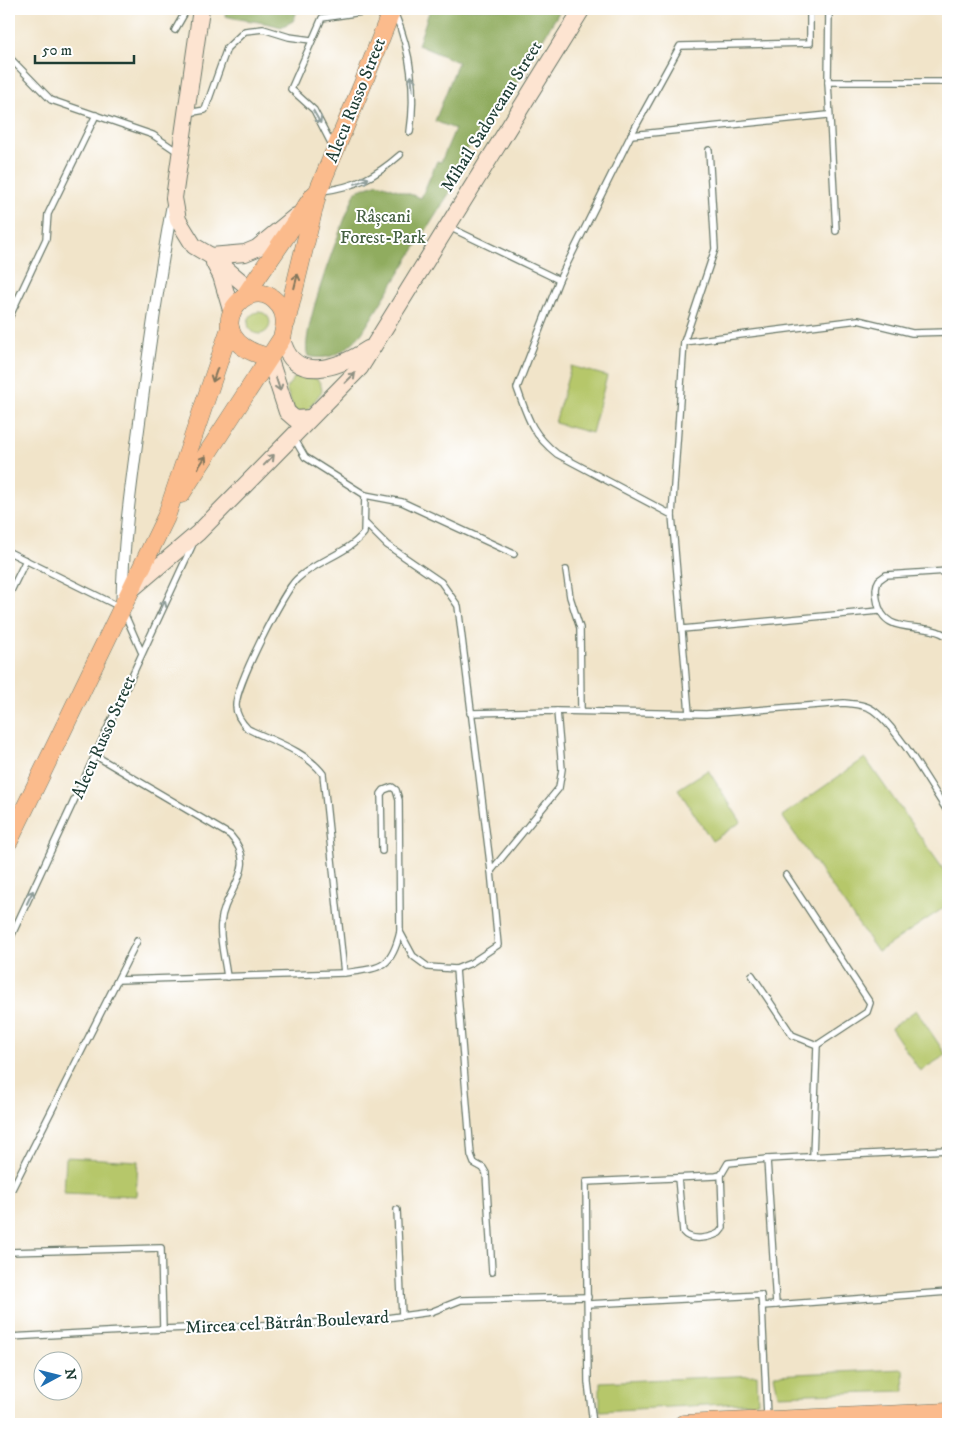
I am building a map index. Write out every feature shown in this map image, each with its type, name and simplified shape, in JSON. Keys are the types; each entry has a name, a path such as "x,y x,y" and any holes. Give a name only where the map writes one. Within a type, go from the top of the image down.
{"main road":[{"path":"201,9 174,198 178,220 187,238 194,246 211,256 252,294 270,297 283,310 284,348 289,356 301,364 317,370 324,376 329,387 322,404"},
{"name":"Alecu Russo Street","path":"283,333 318,191 393,9"},
{"name":"Mihail Sadoveanu Street","path":"131,590 198,533 322,404 360,368 582,9"},
{"name":"Alecu Russo Street","path":"252,294 302,211 318,191"},
{"path":"211,256 245,254 257,248 302,211"},
{"path":"211,256 221,276 231,310 230,328 233,337 247,351 269,357"},
{"path":"231,310 252,294"},
{"name":"Alecu Russo Street","path":"9,841 166,517 230,328"},
{"path":"283,333 269,357 293,436"},
{"name":"Mihail Sadoveanu Street","path":"317,370 350,361 372,346"},
{"name":"Alecu Russo Street","path":"166,517 269,357"},
{"path":"287,412 295,419 310,418"},
{"path":"683,1424 948,1412"}],"street":[{"path":"122,608 123,553 127,512 150,345 174,198"}],"lane":[{"path":"174,30 187,9"},
{"path":"335,152 314,110 291,89 322,18 381,9"},
{"path":"393,9 403,33 413,83 410,132"},
{"path":"672,515 557,454 540,441 529,423 517,388 559,280 631,134 680,46 810,43 810,9"},
{"path":"828,9 828,115 836,231"},
{"path":"186,113 205,110 227,48 245,31 263,29 289,37 311,40"},
{"path":"9,57 52,100 153,135 181,154"},
{"path":"828,82 948,82"},
{"path":"9,318 46,239 48,214 96,115"},
{"path":"631,134 828,115"},
{"path":"689,713 672,515 684,342 715,249 709,150"},
{"path":"318,191 356,184 380,173 400,155"},
{"path":"447,226 559,280"},
{"path":"684,342 858,320 912,333 948,332"},
{"path":"293,436 305,457 365,495 402,502 514,554"},
{"path":"344,973 323,774 316,764 306,758 248,729 242,723 236,705 241,684 286,593 305,572 355,542 364,534 366,524 365,495"},
{"path":"366,524 387,545 441,582 458,606 470,713 492,871 498,945 471,963 456,968 428,967 413,956 400,932"},
{"name":"Alecu Russo Street","path":"9,941 96,756 141,651 198,533"},
{"path":"9,552 122,608 141,651"},
{"path":"9,595 26,560"},
{"path":"566,570 570,597 580,628 581,711"},
{"path":"948,571 882,577 876,584 879,611 884,619 932,630 948,637"},
{"path":"682,629 879,611"},
{"path":"470,713 558,711 716,713 844,702 872,709 893,730 948,812"},
{"path":"492,871 559,788 562,769 558,711"},
{"path":"96,756 230,835 237,842 242,854 243,869 224,909 220,924 227,977"},
{"path":"118,980 344,973 379,967 389,962 395,953 400,932 399,800 396,790 392,788 384,790 381,794 382,851"},
{"path":"786,875 870,1003 867,1012 817,1045"},
{"path":"9,1195 137,941"},
{"path":"456,968 471,1155 475,1165 485,1170 492,1272"},
{"path":"752,975 792,1035 817,1045"},
{"path":"813,1157 817,1045"},
{"path":"678,1178 682,1230 690,1238 697,1238 714,1235 723,1228 720,1175 728,1163 767,1159 948,1150"},
{"path":"767,1159 776,1305"},
{"path":"593,1424 588,1382 586,1182 720,1175"},
{"path":"397,1210 402,1316"},
{"path":"9,1252 161,1248 163,1329"},
{"path":"767,1419 762,1306 948,1292"},
{"name":"Mircea cel Bătrân Boulevard","path":"9,1337 364,1321 431,1312 461,1300 588,1301 761,1295 762,1306"}],"green space":[{"path":"226,9 298,9 293,21 281,27 225,16"},
{"name":"Râșcani Forest-Park","path":"430,9 561,9 500,110 489,114 458,165 460,176 362,333 351,345 332,356 308,356 307,344 316,301 333,249 356,191 378,183 421,198 437,161 441,162 455,129 435,121 458,62 418,45"},
{"path":"259,312 269,319 270,323 263,333 259,334 249,327 248,323 255,313"},
{"path":"571,366 607,376 592,433 555,423"},
{"path":"299,372 317,380 322,391 307,411 295,413 286,388"},
{"path":"865,758 948,876 948,905 878,952 782,816"},
{"path":"708,770 741,822 712,841 678,789"},
{"path":"916,1010 946,1055 920,1071 891,1028"},
{"path":"66,1157 138,1161 136,1196 64,1193"},
{"path":"903,1369 904,1391 778,1395 774,1375"},
{"path":"757,1375 758,1402 600,1411 600,1382"}]}
